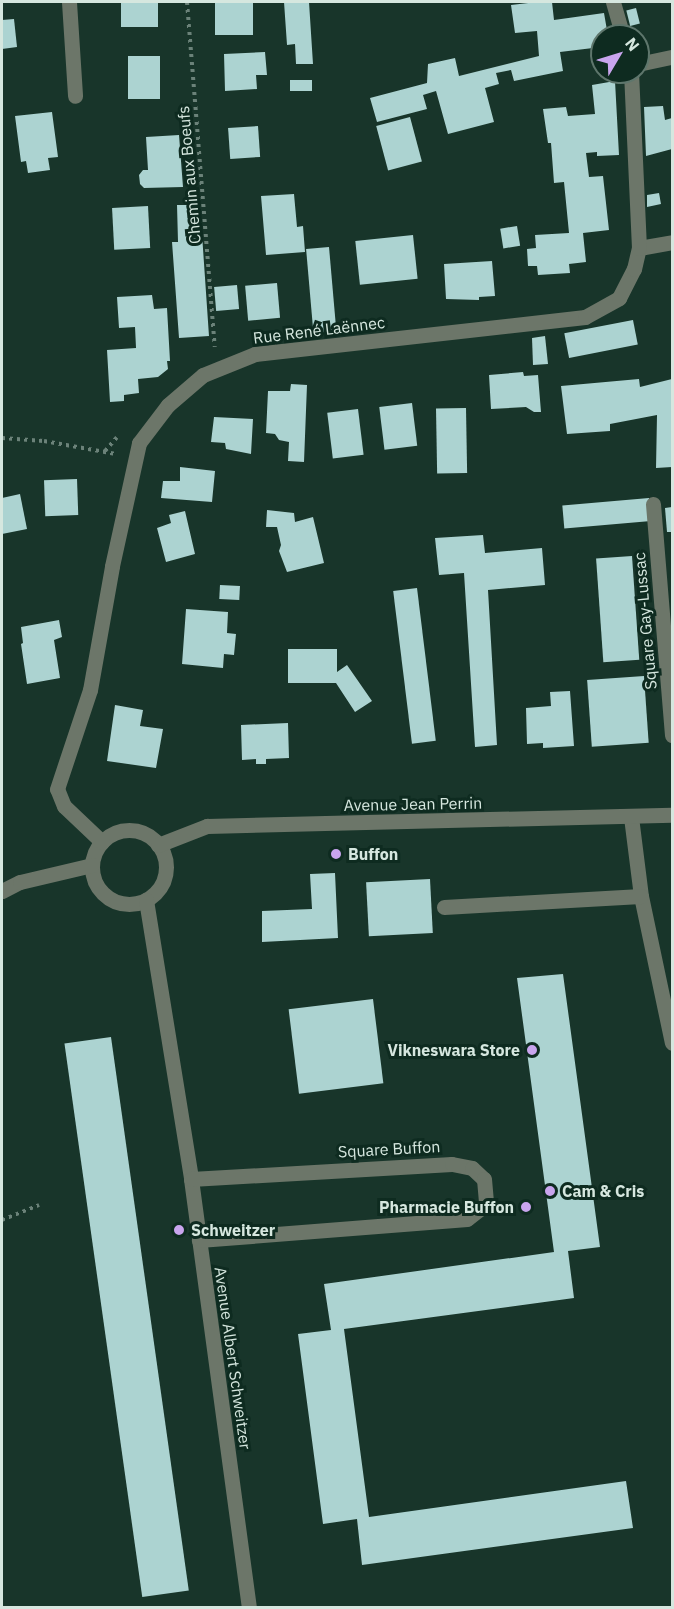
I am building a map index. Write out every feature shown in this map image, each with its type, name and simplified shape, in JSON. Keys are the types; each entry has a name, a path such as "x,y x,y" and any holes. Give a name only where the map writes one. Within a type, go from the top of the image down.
{"street":[{"path":"69,2 75,96"},
{"path":"614,2 620,24"},
{"path":"650,62 672,57"},
{"name":"Rue René Laënnec","path":"102,842 64,806 57,789 90,690 139,443 168,405 203,375 255,354 585,317 619,298 634,269 639,248 632,84"},
{"path":"639,248 672,242"},
{"name":"Square Gay-Lussac","path":"653,504 672,735"},
{"name":"Avenue Jean Perrin","path":"158,845 207,825 672,815"},
{"path":"631,817 641,896 672,1042"},
{"path":"131,830 141,832 158,845 163,854 165,875 154,894 146,900 124,904 104,895 93,876 92,865 95,852 102,842 120,831 131,830"},
{"path":"2,891 20,882 92,865"},
{"path":"444,907 641,896"},
{"name":"Avenue Albert Schweitzer","path":"146,900 191,1179 249,1608"},
{"name":"Square Buffon","path":"191,1179 452,1164 472,1168 484,1179 486,1204 468,1219 199,1240"}],"path":[{"name":"Chemin aux Boeufs","path":"187,2 215,347"},
{"path":"2,438 105,451 134,459"},
{"path":"2,1220 39,1205"}],"building":[{"path":"121,2 158,2 158,27 121,27"},
{"path":"215,2 253,2 253,35 215,35"},
{"path":"284,2 309,2 313,64 296,64 295,44 287,45"},
{"path":"552,2 554,20 604,13 606,24 590,24 590,48 560,52 563,71 514,81 511,70 496,73 499,84 485,88 494,122 448,134 436,91 423,95 427,109 377,122 370,98 427,83 428,64 455,58 459,76 539,56 537,31 515,33 511,5"},
{"path":"636,8 640,24 630,24 626,10"},
{"path":"14,19 17,47 2,49 2,20"},
{"path":"265,52 267,75 256,75 257,89 225,91 224,54"},
{"path":"128,56 160,56 160,99 128,99"},
{"path":"290,80 312,80 312,91 290,91"},
{"path":"615,84 619,155 597,156 597,152 586,153 589,177 603,176 609,230 583,233 586,262 569,264 570,273 538,275 537,266 528,266 527,249 536,248 535,235 569,233 564,182 554,183 551,143 548,143 543,109 566,107 568,116 595,114 592,85"},
{"path":"663,106 665,120 672,118 672,149 646,156 644,107"},
{"path":"52,112 58,157 48,158 50,170 28,173 26,161 21,162 15,116"},
{"path":"410,117 422,161 388,170 376,126"},
{"path":"258,126 260,157 230,159 228,128"},
{"path":"179,135 183,187 144,188 140,184 139,175 143,170 148,170 146,137"},
{"path":"659,193 661,204 647,207 647,195"},
{"path":"294,194 297,227 303,226 305,252 266,255 261,196"},
{"path":"177,205 200,205 209,336 179,338 172,242 178,242"},
{"path":"148,206 150,248 114,250 112,208"},
{"path":"517,226 520,246 503,248 500,229"},
{"path":"413,235 418,279 360,285 355,241"},
{"path":"329,247 336,332 313,334 306,249"},
{"path":"492,261 495,296 479,297 479,300 446,299 444,264"},
{"path":"277,283 280,318 248,321 245,286"},
{"path":"237,285 239,309 216,311 214,287"},
{"path":"152,295 154,309 167,308 170,361 167,361 168,369 158,377 138,379 139,393 124,395 124,401 110,402 107,350 136,348 135,327 119,328 117,297"},
{"path":"633,320 638,345 569,358 564,333"},
{"path":"545,336 548,364 533,365 532,338"},
{"path":"523,372 524,376 538,375 541,412 534,412 526,407 491,409 489,375"},
{"path":"639,379 640,387 672,379 672,467 656,468 657,415 610,424 610,431 567,434 561,386"},
{"path":"291,384 307,385 304,462 288,461 289,442 279,440 275,434 266,433 268,391 290,391"},
{"path":"412,403 417,446 384,450 379,407"},
{"path":"466,408 467,473 437,474 436,409"},
{"path":"358,409 364,455 333,458 327,413"},
{"path":"214,417 253,419 251,454 226,449 225,443 211,442"},
{"path":"180,467 215,471 212,502 161,498 163,481 180,481"},
{"path":"77,479 78,515 45,516 44,480"},
{"path":"20,494 27,529 2,534 2,498"},
{"path":"649,498 651,521 564,528 562,506"},
{"path":"672,507 672,532 667,532 665,508"},
{"path":"267,510 294,513 295,522 313,517 324,563 287,572 279,551 281,545 277,527 266,527"},
{"path":"185,511 195,554 166,562 157,528 171,523 169,515"},
{"path":"483,535 485,553 542,548 545,585 488,590 497,745 475,747 464,573 439,575 435,538"},
{"path":"632,556 639,660 603,662 596,559"},
{"path":"220,585 240,586 239,600 219,599"},
{"path":"417,588 436,741 412,744 393,591"},
{"path":"186,609 228,612 227,633 236,634 234,655 224,654 223,668 182,664"},
{"path":"59,620 62,637 54,640 60,678 27,684 21,627"},
{"path":"288,649 337,649 337,672 347,665 372,701 355,712 336,683 288,683"},
{"path":"644,676 649,743 592,747 587,680"},
{"path":"570,691 574,746 543,748 543,743 527,744 526,708 551,706 550,692"},
{"path":"115,705 143,710 140,726 163,729 156,768 107,761"},
{"path":"288,723 289,758 266,759 266,764 256,764 256,759 242,760 241,725"},
{"path":"335,873 338,938 262,942 262,911 312,909 310,874"},
{"path":"430,879 433,933 369,936 366,882"},
{"path":"563,974 600,1247 568,1251 574,1298 344,1329 369,1517 626,1481 633,1528 362,1565 357,1519 323,1524 298,1334 331,1330 324,1284 554,1252 517,978"},
{"path":"373,999 383,1083 299,1094 289,1009"},
{"path":"111,1037 189,1591 142,1597 64,1044"}],"place":[{"name":"Buffon","path":"336,854"},
{"name":"Vikneswara Store","path":"532,1050"},
{"name":"Cam & Cris","path":"550,1191"},
{"name":"Pharmacie Buffon","path":"526,1207"},
{"name":"Schweitzer","path":"179,1230"}]}
